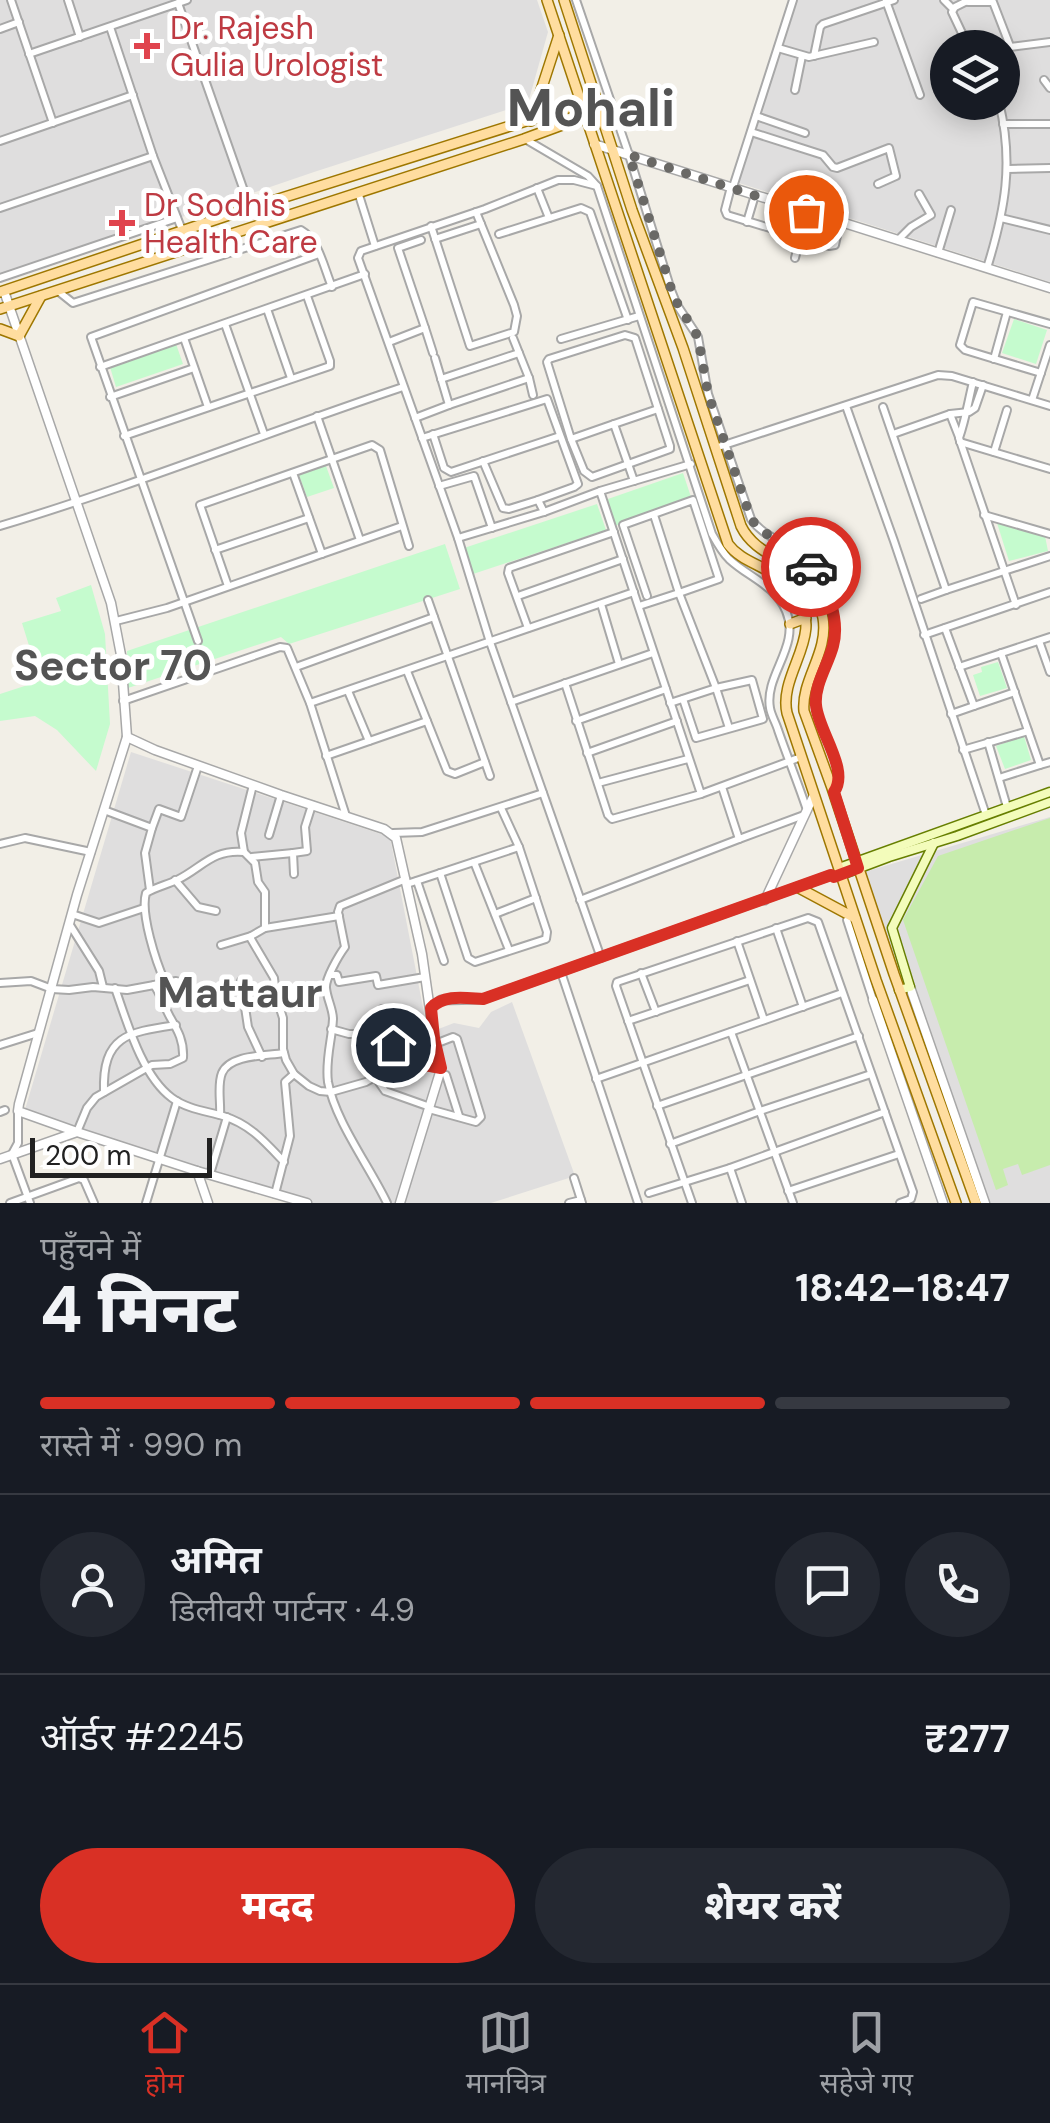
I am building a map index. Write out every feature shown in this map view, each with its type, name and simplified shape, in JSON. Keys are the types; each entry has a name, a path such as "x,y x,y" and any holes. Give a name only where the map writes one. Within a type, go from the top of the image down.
{"main road":[{"path":"546,0 594,144 602,184 630,252 728,544 776,576 802,606 806,636 784,701 878,999 956,1203"},
{"path":"564,0 612,150 721,446 741,526 748,539 805,578 817,600 824,635 803,702 822,744 857,864 905,988 976,1203"},
{"path":"530,121 559,35"},
{"path":"2,291 596,99"},
{"path":"4,307 600,111"},
{"path":"619,255 630,252"},
{"path":"0,329 19,336 41,296"},
{"path":"738,554 748,539"},
{"path":"790,624 806,618"},
{"path":"837,873 1050,792"},
{"path":"857,864 934,844 1050,802"},
{"path":"905,988 892,928 934,844"},
{"path":"799,888 851,919"}],"street":[{"path":"11,0 53,122"},
{"path":"68,0 80,37"},
{"path":"30,54 187,0"},
{"path":"576,0 674,298 698,337 721,446 747,509 756,526 792,549 815,571 826,589 835,630 816,702 822,744"},
{"path":"792,0 725,212 727,216 832,246 840,222"},
{"path":"944,0 953,9"},
{"path":"814,56 822,24 889,1 920,95"},
{"path":"953,9 967,1 995,1 1002,30"},
{"path":"178,3 250,208"},
{"path":"953,9 952,16 959,30"},
{"path":"0,29 19,22"},
{"path":"110,26 182,230"},
{"path":"778,48 814,56 874,42"},
{"path":"1020,45 1050,42"},
{"path":"795,90 802,56"},
{"path":"1044,80 1050,88"},
{"path":"0,141 133,95"},
{"path":"756,116 806,133"},
{"path":"987,268 1001,218 1008,168 1003,120"},
{"path":"1004,124 1050,124"},
{"path":"751,132 823,155 833,168 890,148 896,176 878,184"},
{"path":"524,139 602,184 619,255 704,513 721,550 780,600 790,624 769,706 806,812"},
{"path":"594,144 1050,288"},
{"path":"0,208 153,156"},
{"path":"1008,168 1050,168"},
{"path":"433,233 476,212 566,179 602,184"},
{"path":"536,188 548,218"},
{"path":"358,192 375,246"},
{"path":"898,240 931,215 919,194"},
{"path":"747,222 755,195"},
{"path":"499,234 581,208 590,212 628,320"},
{"path":"938,253 951,210"},
{"path":"433,233 470,346 514,332 516,311 476,212"},
{"path":"795,258 806,212"},
{"path":"0,278 177,218"},
{"path":"1001,218 1050,230"},
{"path":"480,222 375,246 359,254 601,958"},
{"path":"58,290 73,304 301,230 308,232 332,287"},
{"path":"421,240 398,248 450,405"},
{"path":"198,641 110,397 92,335 319,254"},
{"path":"100,367 365,274"},
{"path":"2,291 4,307 19,336 111,603 122,669 127,737 90,852 18,1111 18,1143 12,1154 29,1200"},
{"path":"124,436 330,366 306,296"},
{"path":"1041,373 960,345 972,302 1050,324"},
{"path":"624,310 636,307"},
{"path":"267,309 291,378"},
{"path":"994,358 1007,312"},
{"path":"561,339 639,316"},
{"path":"225,324 264,434"},
{"path":"389,342 425,328"},
{"path":"624,335 632,336 658,410 670,449 586,475 571,440 547,365 549,360 624,335"},
{"path":"184,338 208,407"},
{"path":"514,338 534,395"},
{"path":"1032,400 1050,345"},
{"path":"442,379 520,352"},
{"path":"110,397 194,368"},
{"path":"721,446 945,374 1050,406"},
{"path":"415,418 528,378"},
{"path":"960,440 974,382"},
{"path":"893,434 950,414 969,412 983,386"},
{"path":"0,526 403,387"},
{"path":"422,438 547,398 578,484 538,500 503,508 483,461"},
{"path":"846,406 986,815"},
{"path":"884,407 946,590"},
{"path":"571,440 658,410"},
{"path":"994,452 1007,410"},
{"path":"950,414 1016,605"},
{"path":"316,416 360,540"},
{"path":"614,424 634,481"},
{"path":"433,434 448,472 560,436"},
{"path":"960,440 1050,469"},
{"path":"228,586 200,505 372,445 378,447 409,546"},
{"path":"458,538 701,460"},
{"path":"293,473 322,554"},
{"path":"440,486 474,476 492,528"},
{"path":"600,491 702,794"},
{"path":"538,500 544,512"},
{"path":"639,606 719,579 693,500 623,525 647,596"},
{"path":"984,514 1050,534"},
{"path":"654,515 729,728"},
{"path":"215,550 309,518"},
{"path":"116,622 402,526"},
{"path":"528,628 508,573 512,566 614,532"},
{"path":"921,599 1050,556"},
{"path":"518,596 623,559"},
{"path":"310,704 634,592"},
{"path":"924,635 1050,592"},
{"path":"428,600 490,776"},
{"path":"601,604 620,664"},
{"path":"296,667 434,616"},
{"path":"946,628 974,706"},
{"path":"959,667 1050,637"},
{"path":"1039,641 1050,672"},
{"path":"123,701 280,647 287,648 310,704 346,816"},
{"path":"511,702 653,653"},
{"path":"1001,653 1040,765"},
{"path":"408,670 447,771 456,774 485,762"},
{"path":"670,703 716,688 749,680 754,682 762,719 696,738 683,699"},
{"path":"565,683 612,819 722,788 801,757"},
{"path":"576,721 666,689"},
{"path":"348,691 369,742"},
{"path":"951,714 1015,692"},
{"path":"326,756 428,721"},
{"path":"587,752 677,721"},
{"path":"963,750 1028,730"},
{"path":"127,737 198,766 393,833 422,832 543,793"},
{"path":"988,742 1007,807"},
{"path":"598,782 689,758"},
{"path":"999,778 1050,762"},
{"path":"150,890 145,853 159,809 181,818 198,766"},
{"path":"254,785 241,837 264,892 266,928"},
{"path":"722,788 739,839"},
{"path":"766,900 814,794"},
{"path":"270,835 281,795"},
{"path":"165,982 144,897 212,856 307,851 305,831 312,805"},
{"path":"440,873 468,958 475,962 547,936 501,808"},
{"path":"104,810 152,828"},
{"path":"580,900 806,812"},
{"path":"393,833 444,961"},
{"path":"0,844 25,838 90,852"},
{"path":"387,1203 348,1131 328,1080 333,1016 325,985 345,947 338,909 410,881 518,847"},
{"path":"293,853 294,874"},
{"path":"474,862 509,950"},
{"path":"431,1008 441,1000 483,999 837,873"},
{"path":"176,880 198,906 216,911"},
{"path":"410,881 435,1044 459,1117"},
{"path":"495,914 536,898"},
{"path":"72,914 99,923 144,908"},
{"path":"221,945 266,928 340,916"},
{"path":"692,1203 617,982 808,918 818,922 913,1192 911,1199 900,1203"},
{"path":"416,926 431,923"},
{"path":"70,925 99,970 103,987"},
{"path":"776,928 803,1006"},
{"path":"251,936 274,978 283,1018 284,1053 294,1074 312,1088 331,1092 376,1078 387,1065 398,1060 444,1072"},
{"path":"738,941 764,1020"},
{"path":"561,972 638,1203"},
{"path":"641,972 656,1012"},
{"path":"330,975 337,975 339,982 376,976 378,985 425,977"},
{"path":"628,1021 750,980"},
{"path":"0,983 31,981 52,989 126,990 176,981 190,985 196,1002"},
{"path":"241,981 248,1028 262,1056"},
{"path":"0,1158 77,1132 91,1102 104,1092 146,1068 181,1061 184,1052 176,1024 154,984"},
{"path":"115,988 146,1068 161,1088 177,1101 223,1116 258,1134 284,1162"},
{"path":"905,988 985,1203"},
{"path":"596,1079 842,993"},
{"path":"878,999 943,1203"},
{"path":"379,1034 377,1023 382,1009"},
{"path":"104,1092 108,1054 114,1044 132,1032 176,1024"},
{"path":"331,1029 349,1034 379,1034 393,1045 398,1060"},
{"path":"0,1045 38,1032"},
{"path":"731,1032 793,1203"},
{"path":"658,1106 859,1036"},
{"path":"376,1078 385,1091 476,1122 480,1117 456,1039 435,1044"},
{"path":"210,1174 223,1116 223,1072 238,1060 284,1053"},
{"path":"400,1203 444,1072"},
{"path":"275,1194 290,1129 284,1082 294,1074"},
{"path":"670,1144 871,1074"},
{"path":"146,1203 177,1101"},
{"path":"18,1111 307,1203"},
{"path":"649,1193 885,1112"},
{"path":"788,1191 898,1154"},
{"path":"730,1168 742,1203"},
{"path":"197,1171 208,1203"},
{"path":"10,1203 29,1200 82,1178 94,1203"},
{"path":"569,1203 581,1202 574,1178"}],"shaded area":[{"path":"0,0 537,0 548,32 528,103 0,279"},
{"path":"797,0 1050,0 1050,282 739,183"},
{"path":"131,752 390,837 428,1033 454,1023 479,1028 491,1012 512,1002 575,1176 491,1203 301,1203 24,1113"},
{"path":"1050,817 1050,1203 977,1203 861,873"}],"green space":[{"path":"1014,319 1047,330 1036,364 1002,353"},
{"path":"176,344 183,364 116,387 110,367"},
{"path":"326,466 334,488 307,497 299,475"},
{"path":"683,473 692,500 614,526 605,500"},
{"path":"597,504 606,530 470,575 461,549"},
{"path":"997,523 1045,536 1048,551 1009,561"},
{"path":"445,544 460,589 289,644 281,637 128,688 127,651"},
{"path":"91,585 105,634 110,724 96,771 57,730 35,716 0,721 0,694 40,681 22,623 61,611 56,598"},
{"path":"998,662 1007,688 980,696 973,675 982,672 981,667"},
{"path":"1024,736 1031,760 1005,769 996,746"},
{"path":"1050,818 1050,1165 1022,1175 1018,1164 1003,1169 1008,1185 996,1190 903,920 938,856"}],"way so far":[{"path":"806,212 629,155 674,298 696,331 708,394 751,519 811,567"}],"place":[{"name":"Dr. Rajesh Gulia Urologist","path":"147,46"},
{"name":"Dr Sodhis Health Care","path":"122,223"}],"district":[{"name":"Mohali","path":"591,108"},
{"name":"Sector 70","path":"113,665"},
{"name":"Mattaur","path":"240,992"}],"route":[{"path":"393,1045 398,1060 441,1068 431,1008 436,1002 483,999 858,868 834,792 839,772 819,721 816,702 835,630 826,589 811,567"}]}
